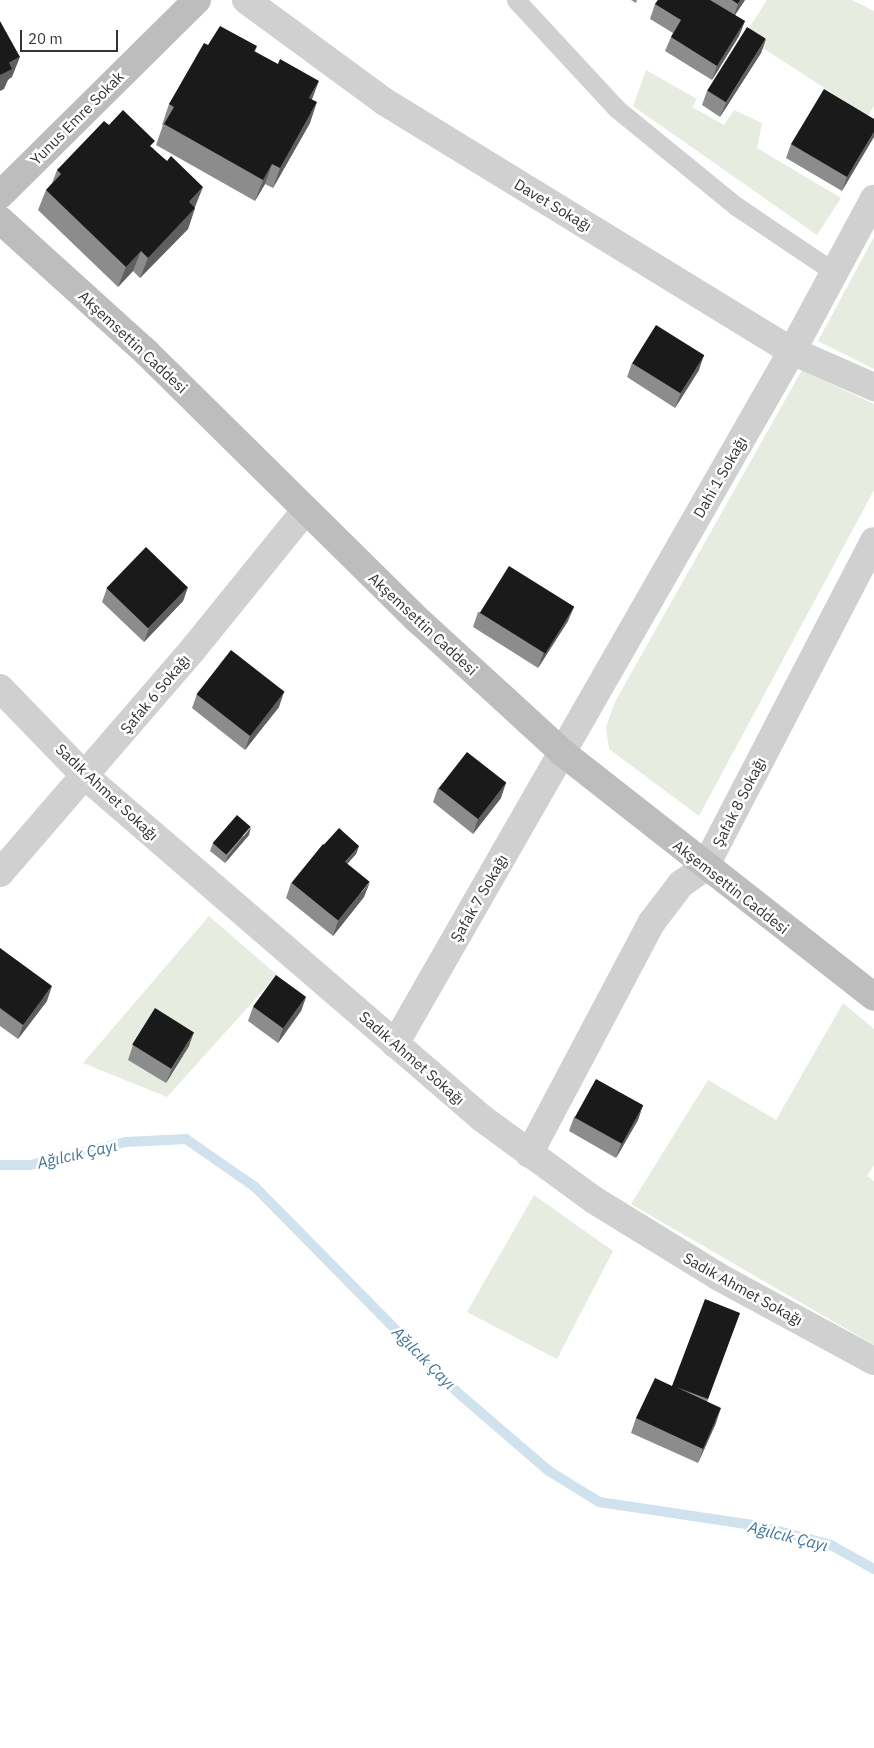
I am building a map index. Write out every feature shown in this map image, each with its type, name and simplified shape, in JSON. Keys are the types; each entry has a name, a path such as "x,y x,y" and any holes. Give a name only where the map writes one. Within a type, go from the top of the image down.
{"street":[{"name":"Yunus Emre Sokak","path":"0,195 197,0"},
{"name":"Davet Sokağı","path":"246,0 385,102 792,351 874,387"},
{"name":"Dahi 1 Sokağı","path":"562,753 792,351 874,199"},
{"name":"Akşemsettin Caddesi","path":"0,220 146,352 305,511 562,753 705,867 874,997"},
{"name":"Şafak 6 Sokağı","path":"0,873 85,776 305,511"},
{"name":"Şafak 8 Sokağı","path":"529,1154 652,922 681,884 705,867 874,542"},
{"name":"Sadık Ahmet Sokağı","path":"0,688 85,776 395,1044 529,1154 594,1200 719,1277 874,1361"},
{"name":"Şafak 7 Sokağı","path":"395,1044 562,753"}],"lane":[{"path":"516,0 617,109 736,206 834,272"}],"shaded area":[{"path":"767,0 852,0 874,11 874,106 868,116 744,36"},
{"path":"646,70 697,99 692,107 724,125 734,110 762,123 757,148 841,198 817,235 633,106"},
{"path":"874,237 874,369 818,341"},
{"path":"802,370 874,404 874,490 699,816 609,749 606,727 615,702"},
{"path":"209,916 277,975 167,1097 83,1063"},
{"path":"843,1003 874,1029 874,1165 867,1176 874,1181 874,1345 631,1204 708,1080 776,1120"},
{"path":"534,1195 613,1251 557,1359 467,1312"}],"building":[{"path":"658,0 710,0 745,21 717,66 671,37 681,20 655,4"},
{"path":"732,0 740,0 738,4"},
{"path":"0,21 20,57 9,63 12,69 0,75"},
{"path":"220,26 257,46 254,51 278,64 280,59 319,81 309,98 317,102 280,168 272,164 263,180 164,124 174,107 169,104 204,43 208,45"},
{"path":"747,27 766,39 726,102 707,91"},
{"path":"824,89 874,119 874,132 847,177 791,144"},
{"path":"123,110 155,141 150,146 167,161 171,156 203,187 189,202 195,208 148,258 141,251 126,267 46,190 61,174 57,170 104,121 109,125"},
{"path":"656,325 704,355 680,393 632,363"},
{"path":"146,547 188,587 148,628 106,588"},
{"path":"509,566 574,607 545,653 480,613"},
{"path":"231,650 285,692 250,736 197,694"},
{"path":"467,752 506,783 478,819 439,788"},
{"path":"237,815 251,827 226,855 213,843"},
{"path":"339,828 359,846 344,863 324,845"},
{"path":"323,844 370,882 338,921 292,883"},
{"path":"0,948 52,986 23,1025 0,1008"},
{"path":"276,975 306,997 283,1028 253,1007"},
{"path":"155,1008 194,1032 171,1069 132,1044"},
{"path":"596,1079 643,1105 622,1144 575,1117"},
{"path":"705,1299 740,1313 708,1399 676,1387 721,1408 703,1449 636,1418 655,1378 672,1386"}],"waterway":[{"name":"Ağılcık Çayı","path":"0,1165 30,1165 126,1142 186,1139 255,1187 457,1392 549,1471 599,1502 759,1526 831,1545 874,1569"}]}
